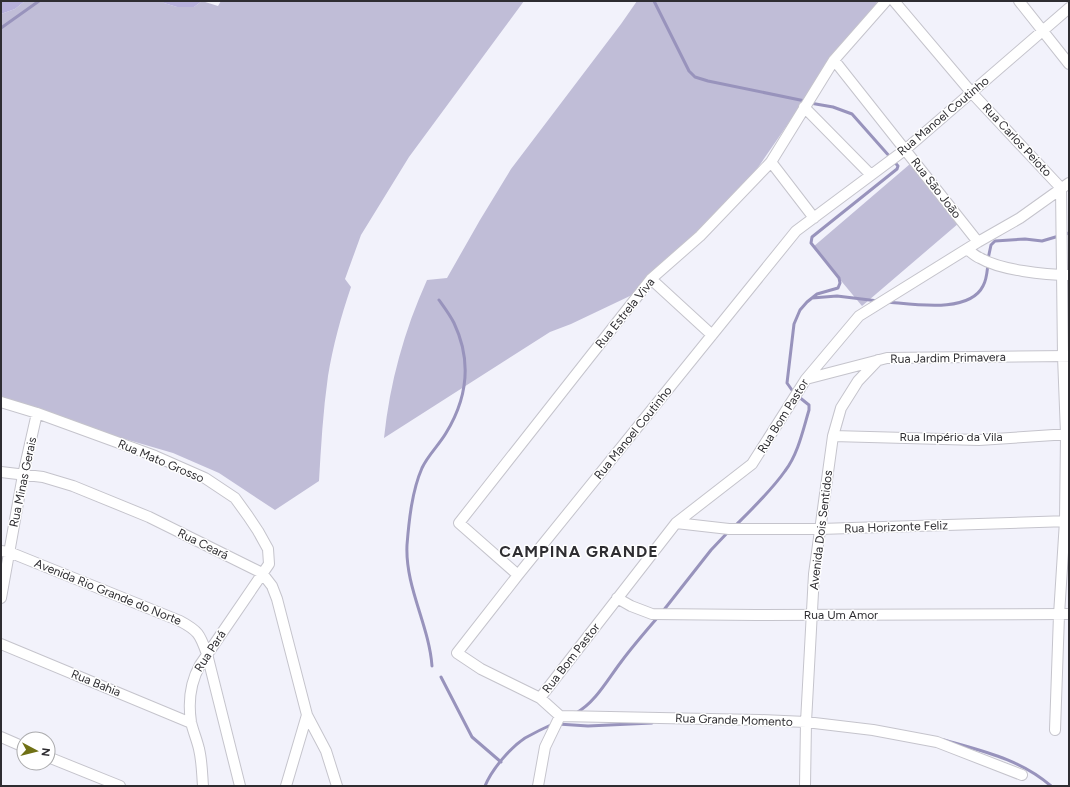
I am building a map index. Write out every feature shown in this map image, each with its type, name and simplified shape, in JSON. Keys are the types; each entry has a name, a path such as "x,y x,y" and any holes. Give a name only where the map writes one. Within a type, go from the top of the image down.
{"street":[{"name":"Rua Estrela Viva","path":"518,575 459,523 650,279 700,236 771,162 834,60 886,1"},
{"name":"Rua Carlos Peioto","path":"894,1 971,92 1065,185"},
{"path":"1019,1 1069,64"},
{"name":"Rua Manoel Coutinho","path":"540,698 481,669 457,653 518,575 796,231 906,149 1069,8"},
{"name":"Rua São João","path":"834,60 906,149 978,242"},
{"path":"804,107 871,175"},
{"path":"771,162 814,218"},
{"path":"1055,730 1064,614 1067,521 1068,434 1065,185"},
{"name":"Rua Bom Pastor","path":"540,698 676,524 752,464 806,378 859,316 978,242 1020,218 1065,185"},
{"path":"967,249 980,259 996,265 1066,275"},
{"path":"650,279 712,335"},
{"name":"Rua Jardim Primavera","path":"806,378 887,358 1066,356"},
{"name":"Avenida Dois Sentidos","path":"805,786 806,722 814,574 833,436 841,408 858,381 878,360"},
{"name":"Rua Mato Grosso","path":"1,402 155,456 205,478 235,498 258,531 268,549 269,564 262,573"},
{"name":"Rua Minas Gerais","path":"1,598 5,552 37,414"},
{"name":"Rua Império da Vila","path":"833,436 979,440 1068,434"},
{"name":"Rua Ceará","path":"1,472 44,477 105,498 149,517 262,573 272,586 278,599 308,715 326,751 336,786"},
{"name":"Rua Horizonte Feliz","path":"676,524 729,529 820,529 1067,521"},
{"name":"Avenida Rio Grande do Norte","path":"5,552 180,621 194,629 201,638 207,654 240,786"},
{"name":"Rua Pará","path":"203,786 200,750 191,722 191,689 194,676 207,654 262,573"},
{"name":"Rua Um Amor","path":"617,598 631,606 652,614 1064,614"},
{"name":"Rua Bahia","path":"1,644 191,722"},
{"path":"538,786 545,747 560,716 540,698"},
{"path":"286,786 308,715"},
{"name":"Rua Grande Momento","path":"560,716 806,722 873,730 937,742 1022,774"},
{"path":"1,737 16,744"},
{"path":"56,759 120,786"}],"shaded area":[{"path":"1,1 25,1 15,9 1,14"},
{"path":"25,1 164,1 164,3 177,7 194,7 202,1 218,6 221,1 524,1 409,157 361,235 345,279 351,287 332,354 328,376 323,415 319,481 275,510 219,473 173,453 1,403 1,14 15,9"},
{"path":"164,1 202,1 194,7 177,7 164,3"},
{"path":"637,1 878,1 828,66 750,179 632,295 571,324 550,332 384,438 390,397 399,357 411,318 427,280 447,278 511,169"},
{"path":"910,164 959,223 862,306 813,247"}],"waterway":[{"path":"1,28 39,1"},
{"path":"654,1 689,71 695,77 805,101"},
{"path":"735,526 768,493 790,464 800,442 809,410 809,405 794,393 787,383 794,324 800,310 807,302 817,294 838,288 840,283 839,278 811,243 812,237 897,169 898,166 852,114 833,107 810,103"},
{"path":"988,259 991,245 995,241 1025,239 1042,241 1069,233"},
{"path":"887,302 940,305 966,301 976,295 983,286 988,264"},
{"path":"812,298 837,296 878,301"},
{"path":"432,666 427,636 413,591 407,561 409,526 413,496 422,468 453,419 459,406 465,379 465,365 460,337 447,311 439,300"},
{"path":"663,611 711,550 729,531"},
{"path":"576,713 583,709 601,690 658,617"},
{"path":"441,677 472,737 501,762"},
{"path":"558,724 588,726 652,723"},
{"path":"485,786 502,759 513,747 525,738 553,724"},
{"path":"944,740 1014,762 1027,769 1051,786"}],"district":[{"name":"CAMPINA GRANDE","path":"579,551"}]}
